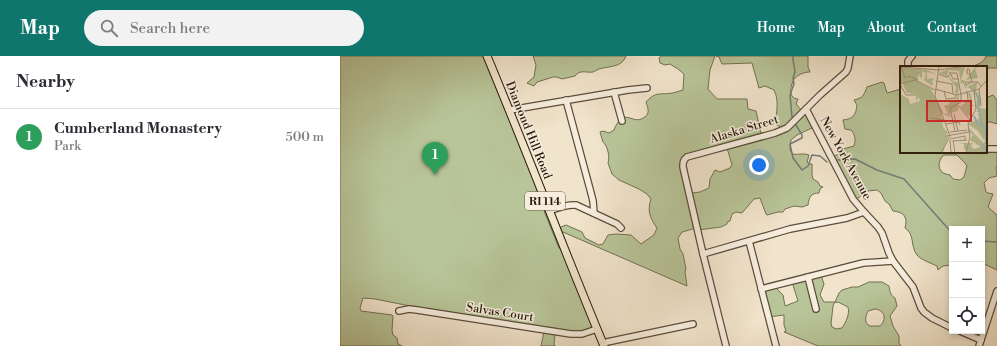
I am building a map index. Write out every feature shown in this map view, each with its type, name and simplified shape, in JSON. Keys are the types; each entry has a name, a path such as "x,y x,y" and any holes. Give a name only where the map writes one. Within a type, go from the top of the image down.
{"main road":[{"name":"Diamond Hill Road","path":"487,56 604,345"}],"street":[{"name":"Alaska Street","path":"703,254 683,167 683,161 687,157 782,131 787,128 846,72 850,56"},
{"path":"908,66 908,61 912,56"},
{"path":"510,110 614,92 647,88"},
{"path":"614,92 622,121"},
{"path":"566,100 592,193 594,213"},
{"name":"New York Avenue","path":"806,109 857,204 882,233 893,261 913,287 921,308 932,318 949,326"},
{"path":"550,211 565,205 576,205 617,224 621,228"},
{"path":"726,346 703,254 790,230 847,218 864,212"},
{"path":"749,241 776,346"},
{"path":"761,289 863,263 893,261"},
{"path":"808,277 816,309"},
{"path":"965,334 980,343 997,291"},
{"name":"Salvas Court","path":"399,311 409,309 417,310 571,334 582,334 597,329"},
{"path":"604,345 607,342 693,324"}],"green space":[{"path":"340,56 485,56 548,211 544,211 559,248 564,250 597,331 555,334 555,346 541,346 544,332 411,311 410,306 363,298 360,308 361,311 393,316 393,335 397,338 398,344 402,346 340,346"},
{"path":"533,56 626,56 618,65 599,69 593,72 581,72 575,76 562,79 553,77 537,82 534,86 527,83 534,77 536,65"},
{"path":"661,56 715,56 710,70 708,89 717,99 747,99 748,109 756,111 762,138 783,130 775,123 777,102 774,90 765,86 759,88 752,63 722,64 719,57 716,56 808,56 808,67 810,72 798,75 794,79 791,94 795,99 798,99 796,104 803,112 806,111 814,127 797,135 791,140 790,147 792,153 794,154 809,155 807,162 812,164 813,179 823,187 820,189 819,193 811,196 808,205 802,207 794,206 785,209 783,212 767,215 760,198 754,199 742,213 736,212 732,214 730,221 721,227 698,230 696,228 682,232 678,238 686,269 687,286 556,229 566,225 582,232 585,238 599,245 603,244 608,235 631,235 641,244 654,235 657,228 650,214 649,207 651,199 647,194 619,180 612,174 608,163 608,152 600,132 603,131 609,133 614,130 620,117 628,117 638,120 645,117 648,112 646,102 653,96 683,90 684,74 670,64 665,65 660,63 659,58","holes":["727,148 732,165 730,168 720,172 715,170 710,179 709,188 700,192 692,193 684,160"]},
{"path":"986,56 997,56 997,68 987,69 987,66 972,66 982,62"},
{"path":"882,82 884,83 887,93 900,89 900,153 987,153 987,150 997,151 997,176 989,178 984,183 986,192 993,194 988,207 997,215 997,270 985,264 985,226 949,226 949,265 943,266 938,270 937,266 917,255 910,233 905,228 906,221 904,216 893,211 881,193 877,190 868,191 855,200 831,158 840,153 843,149 854,146 855,139 853,133 851,130 845,129 843,120 849,119 853,116 857,105 854,100 863,96 867,87","holes":["944,155 957,155 967,166 964,177 960,180 953,179 950,175 943,173 939,167 940,160"]},
{"path":"993,95 997,100 997,124 987,122 987,98"},
{"path":"821,275 824,284 820,295 824,302 835,302 842,290 858,287 869,282 882,282 889,286 897,306 890,316 893,326 899,336 899,343 901,346 818,346 784,332 786,331 784,325 784,315 768,317 762,292 775,287 783,295 785,306 798,301 792,282","holes":["838,302 848,307 848,315 842,328 836,329 832,327 831,324 833,306 834,303","875,309 881,311 884,316 884,321 880,326 870,326 866,323 868,311"]}],"waterway":[{"path":"792,117 790,95 794,84 793,78 795,72 793,56"},
{"path":"796,125 802,135 802,138 790,144 793,158 802,170 808,166 812,155 820,156 827,162"},
{"path":"838,160 855,159 877,170 904,179 949,230"},
{"path":"985,241 997,242"}],"place":[{"name":"Cumberland Monastery","path":"435,175"}]}
